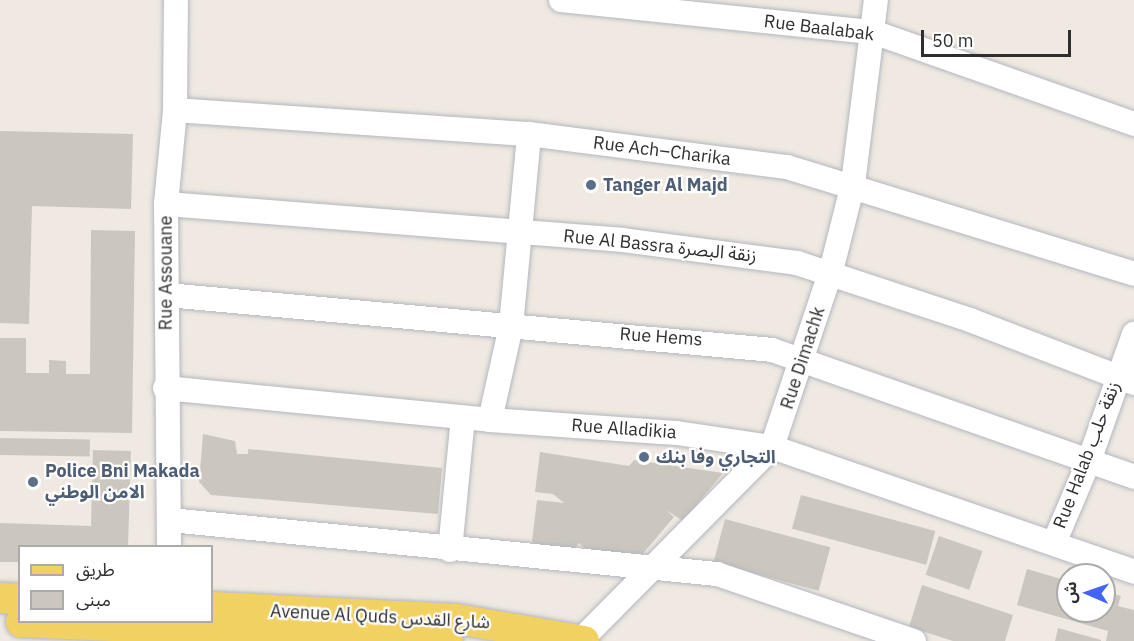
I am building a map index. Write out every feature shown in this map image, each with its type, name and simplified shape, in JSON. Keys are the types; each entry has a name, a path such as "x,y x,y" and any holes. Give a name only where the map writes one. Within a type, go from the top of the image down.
{"main road":[{"path":"0,598 18,598"},
{"name":"Avenue Al Quds شارع القدس","path":"213,607 457,619 582,641"},
{"name":"Avenue Al Quds شارع القدس","path":"0,621 18,621"},
{"name":"Avenue Al Quds شارع القدس","path":"92,623 448,641"}],"street":[{"name":"Rue Assouane","path":"169,545 165,388 166,204 175,110 176,0"},
{"name":"Rue Baalabak","path":"561,0 873,32 1134,124"},
{"name":"Rue Dimachk","path":"582,641 772,447 804,358 831,271 853,184 876,0"},
{"name":"Rue Ach–Charika","path":"175,110 529,134 787,167 853,184 1134,274"},
{"path":"490,420 511,326 529,134"},
{"name":"Rue Al Bassra زنقة البصرة","path":"166,204 520,231 756,256 831,271 1126,380"},
{"name":"Rue Hems","path":"167,295 511,326 730,342 804,358 1134,477"},
{"name":"Rue Halab زنقة حلب","path":"1054,543 1126,380 1134,334"},
{"name":"Rue Alladikia","path":"165,388 463,418 677,433 772,447 1134,572"},
{"path":"450,550 463,418"},
{"path":"170,520 727,577 914,641"}],"building":[{"path":"0,131 133,134 131,209 32,206 29,324 0,323"},
{"path":"91,230 135,231 132,433 0,431 0,338 26,338 26,373 49,373 49,360 66,361 66,374 90,374"},
{"path":"203,434 235,441 237,454 248,454 248,449 442,468 438,514 211,495 199,482"},
{"path":"0,438 90,440 90,457 0,455"},
{"path":"93,450 131,451 128,545 18,545 18,562 0,562 0,523 91,526"},
{"path":"540,452 629,466 634,460 723,473 683,521 666,510 674,517 640,557 587,550 579,543 571,553 541,549 532,541 537,500 564,503 553,494 535,492"},
{"path":"801,495 935,531 926,565 792,529"},
{"path":"725,519 830,547 819,591 713,562"},
{"path":"939,536 982,551 969,590 926,575"},
{"path":"1027,569 1056,577 1056,616 1017,605"},
{"path":"922,585 1013,615 1005,641 953,641 909,627"},
{"path":"1116,595 1121,596 1118,606 1134,610 1134,641 1106,641 1108,631 1080,623 1116,623"},
{"path":"1058,628 1101,640 1101,641 1055,641"}],"place":[{"name":"Tanger Al Majd","path":"591,185"},
{"name":"التجاري وفا بنك","path":"644,457"},
{"name":"Police Bni Makada الامن الوطني","path":"33,482"}]}
